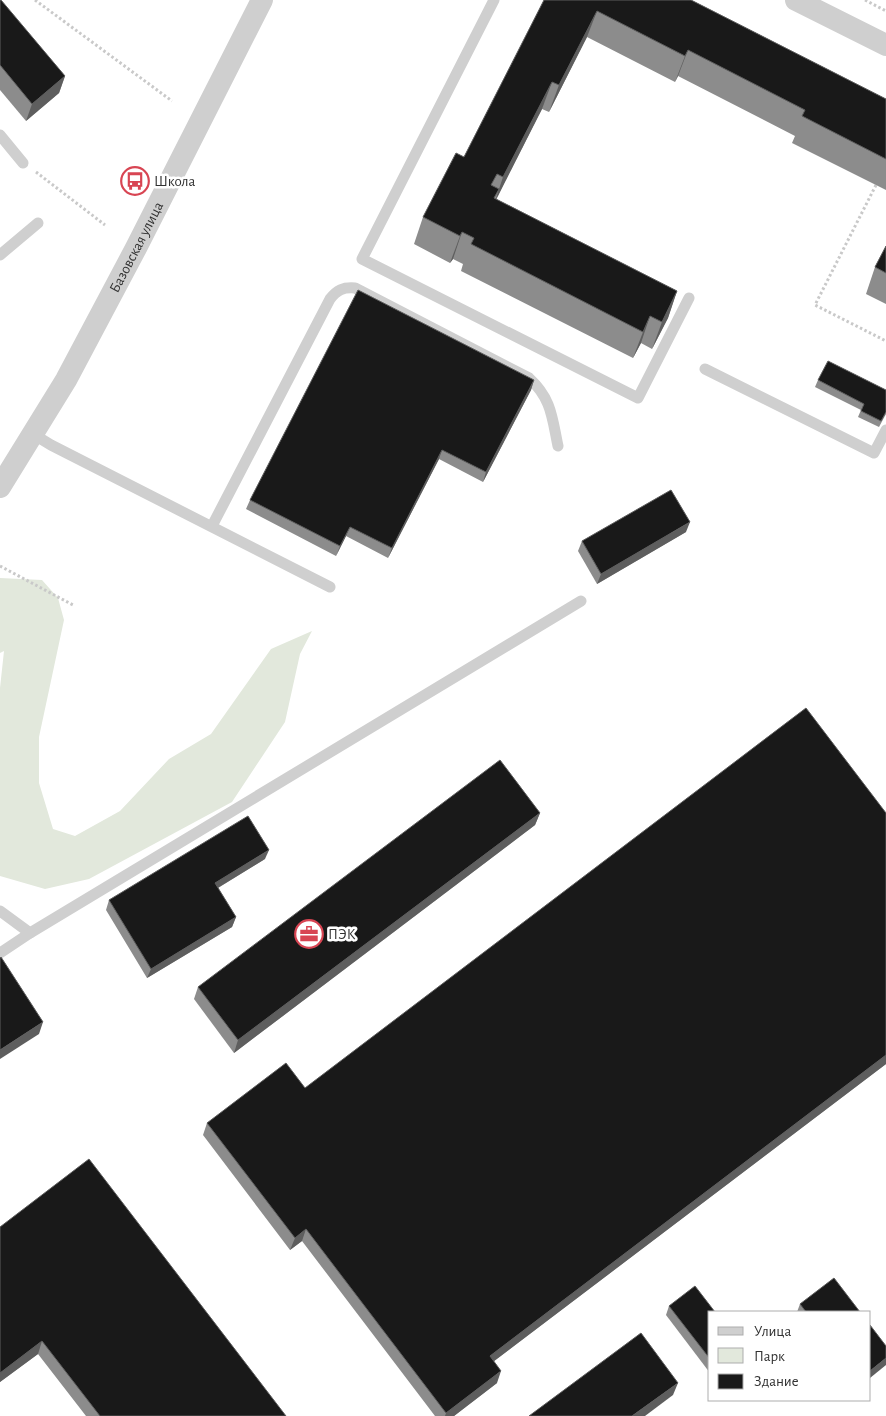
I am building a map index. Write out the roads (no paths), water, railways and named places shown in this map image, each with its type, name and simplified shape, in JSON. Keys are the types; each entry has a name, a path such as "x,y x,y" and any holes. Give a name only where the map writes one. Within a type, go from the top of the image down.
{"street":[{"name":"Базовская улица","path":"0,487 66,380 136,248 262,0"},
{"path":"796,0 886,45"}],"lane":[{"path":"494,0 362,259 638,398 689,298"},
{"path":"0,136 23,163"},
{"path":"2,250 38,224"},
{"path":"212,526 330,299 335,293 347,287 355,288 529,378 545,395 558,446"},
{"path":"705,369 874,453 886,430"},
{"path":"33,434 51,445 330,587"},
{"path":"0,953 30,933 581,601"},
{"path":"0,911 30,933"}],"place":[{"name":"Школа","path":"135,181"},
{"name":"ПЭК","path":"309,934"}]}
